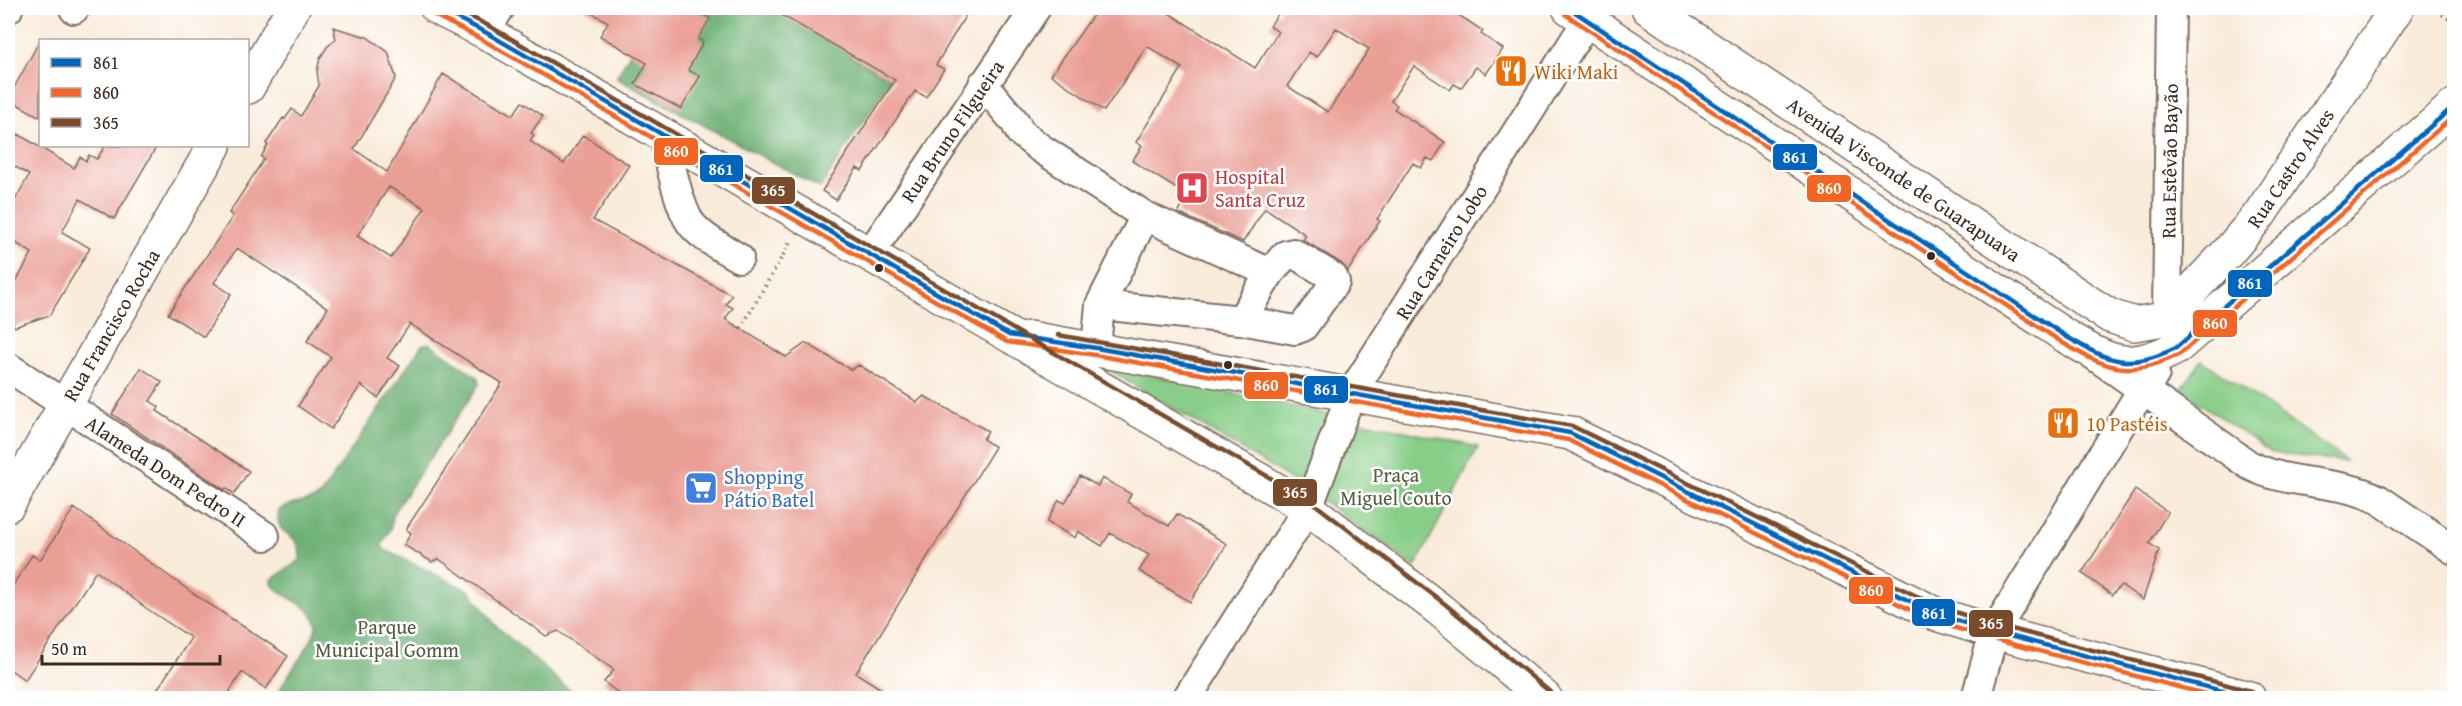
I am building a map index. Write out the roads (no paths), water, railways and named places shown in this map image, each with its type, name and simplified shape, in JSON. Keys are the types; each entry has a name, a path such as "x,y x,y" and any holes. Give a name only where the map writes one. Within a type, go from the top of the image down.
{"main road":[{"path":"249,85 293,8"},
{"path":"437,8 493,20 664,136 1308,508 1416,590 1545,699"},
{"name":"Avenida Visconde de Guarapuava","path":"1648,8 2110,316 2134,324 2151,322 2166,315"},
{"name":"Rua Castro Alves","path":"2166,315 2229,251 2260,214 2397,8"},
{"name":"Avenida Visconde de Guarapuava","path":"1584,12 2067,337"},
{"path":"2067,337 2105,358 2128,364 2154,360 2176,348 2454,106"},
{"name":"Rua Francisco Rocha","path":"8,505 213,147"},
{"path":"1009,335 1096,348 1570,434 1936,614 1994,632 2249,699"}],"street":[{"name":"Rua Bruno Filgueira","path":"869,255 1035,8"},
{"name":"Rua Estêvão Bayão","path":"2166,315 2170,8"},
{"name":"Rua Carneiro Lobo","path":"1187,699 1308,508 1352,394 1584,12"},
{"path":"983,84 1015,122 1020,132 1040,148 1145,216 1270,273"},
{"path":"664,136 688,220 697,230 739,258"},
{"path":"1096,348 1100,305 1145,216"},
{"path":"1100,305 1241,320 1294,330 1303,327 1335,282 1333,277 1293,253 1284,255 1241,320"},
{"name":"Avenida Visconde de Guarapuava","path":"2067,337 2260,471 2350,488 2365,493 2378,499 2454,550"},
{"path":"1976,699 1994,632 2143,389 2176,348"},
{"name":"Alameda Dom Pedro II","path":"8,367 264,536"},
{"path":"2427,532 2454,540"}],"place":[{"name":"Wiki Maki","path":"1511,71"},
{"name":"Hospital Santa Cruz","path":"1192,188"},
{"name":"10 Pastéis","path":"2063,423"},
{"name":"Shopping Pátio Batel","path":"701,488"}],"park label":[{"name":"Praça Miguel Couto","path":"1396,486"},
{"name":"Parque Municipal Gomm","path":"387,638"}]}
